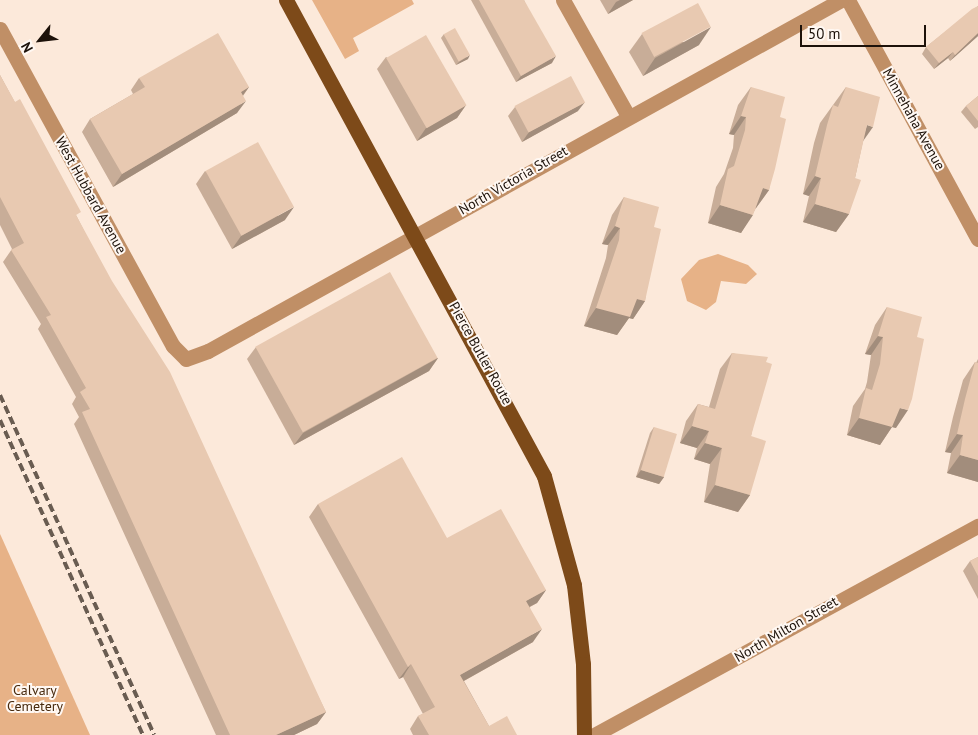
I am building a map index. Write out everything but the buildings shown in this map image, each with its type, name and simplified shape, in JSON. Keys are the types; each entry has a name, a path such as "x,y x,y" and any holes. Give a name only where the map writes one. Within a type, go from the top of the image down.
{"main road":[{"name":"Pierce Butler Route","path":"286,0 530,443 558,512 579,625 584,735"}],"street":[{"path":"563,0 628,116"},
{"name":"North Victoria Street","path":"186,359 208,351 628,116 841,0"},
{"name":"Minnehaha Avenue","path":"848,0 978,239"},
{"name":"West Hubbard Avenue","path":"0,29 173,346 186,359"},
{"name":"North Milton Street","path":"594,735 978,526"}],"green space":[{"path":"312,0 412,0 414,4 353,38 359,51 345,59"},
{"path":"718,254 748,265 757,274 746,284 721,281 716,302 706,310 687,301 681,279 699,260"},
{"name":"Calvary Cemetery","path":"0,534 1,536 90,735 0,735"}],"railway":[{"path":"0,395 154,735"},
{"path":"0,420 143,735"}]}
